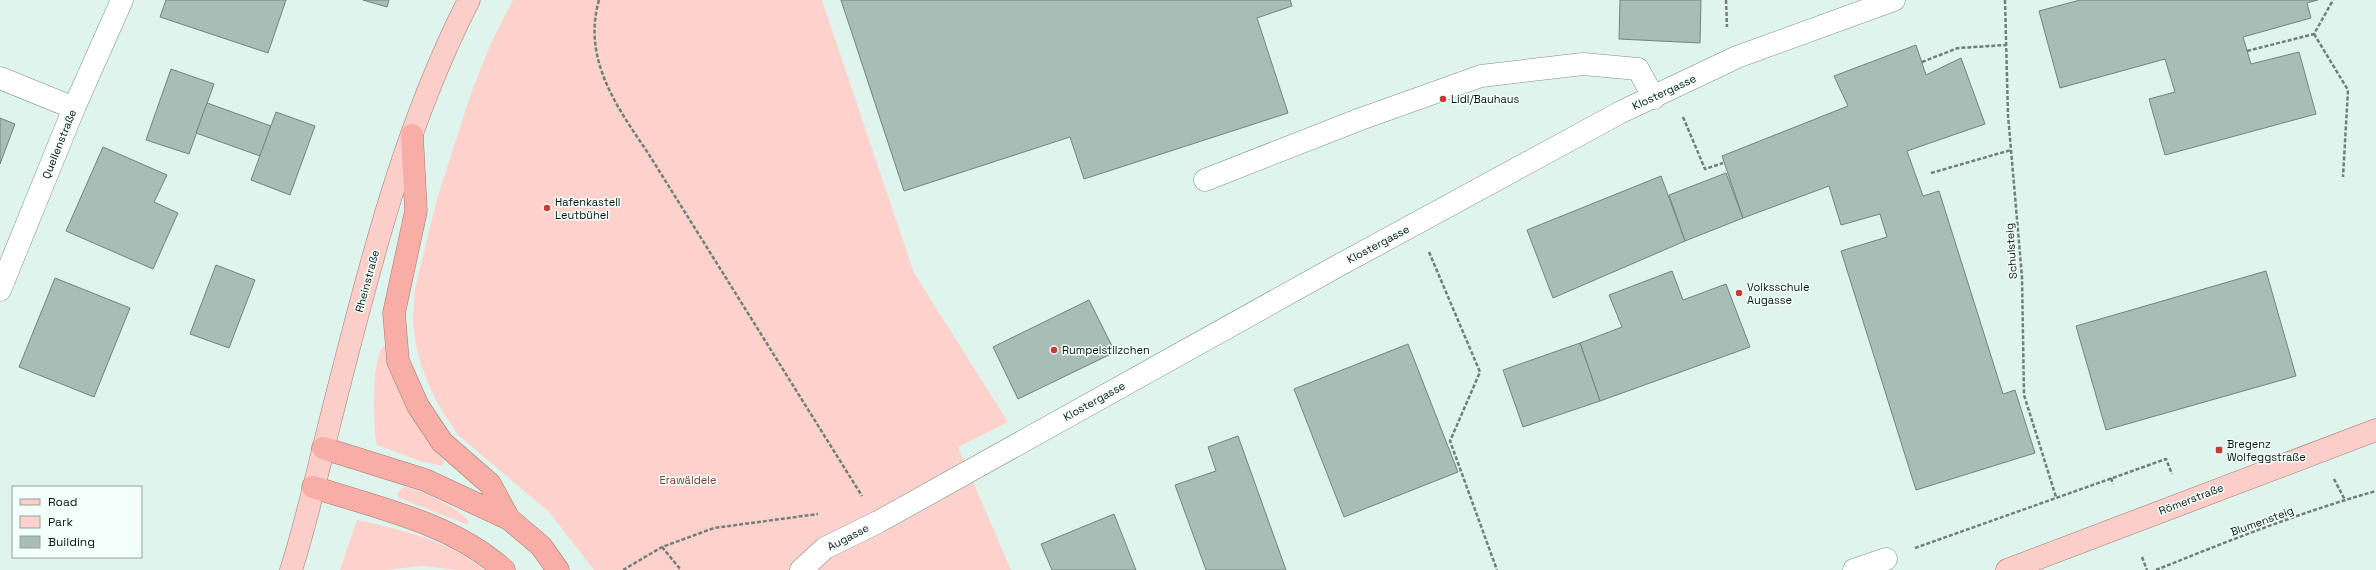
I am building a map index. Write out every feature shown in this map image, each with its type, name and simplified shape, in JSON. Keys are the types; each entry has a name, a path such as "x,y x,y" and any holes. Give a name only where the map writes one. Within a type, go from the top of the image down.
{"highway":[{"path":"412,135 416,211 394,313 398,361 418,406 442,442 490,484 509,519"},
{"path":"323,448 425,480 509,519 541,546 558,570"},
{"path":"313,487 436,527 477,549 504,570"}],"main road":[{"name":"Rheinstraße","path":"291,570 386,209 412,135 454,29 469,0"},
{"name":"Römerstraße","path":"2007,570 2376,430"}],"street":[{"name":"Quellenstraße","path":"0,290 74,108 122,0"},
{"name":"Klostergasse","path":"878,522 1334,268 1621,112 1654,98 1737,57 1894,0"},
{"path":"1205,180 1358,120 1481,76 1583,64 1638,70 1654,98"},
{"path":"0,78 74,108"},
{"name":"Augasse","path":"802,570 825,548 878,522"},
{"path":"1854,570 1886,559"}],"path":[{"path":"599,0 595,15 596,57 614,101 878,522"},
{"name":"Schulsteig","path":"2005,0 2011,150 2022,277 2024,395 2056,497"},
{"path":"2247,51 2314,34 2333,0"},
{"path":"2314,34 2348,90 2343,177"},
{"path":"1922,62 1958,48 2006,45"},
{"path":"1683,117 1705,168 1723,163"},
{"path":"1931,173 2011,150"},
{"path":"1432,257 1480,372 1450,441 1497,570"},
{"path":"1886,559 2056,497 2166,459 2173,476"},
{"path":"2111,478 2113,484"},
{"name":"Blumensteig","path":"2156,570 2263,529 2345,500 2376,491"},
{"path":"623,570 662,547 714,528 821,514"},
{"path":"662,547 681,570"},
{"path":"2142,557 2147,570"}],"green space":[{"name":"Erawäldele","path":"513,0 822,0 914,273 1008,422 958,447 1011,570 594,570 549,512 458,435 436,401 421,366 413,322 415,289 437,199 471,93 491,43"},
{"path":"384,346 387,349 407,408 424,436 444,461 442,466 423,462 377,445 374,409 375,378 380,352"},
{"path":"403,487 418,491 439,500 466,518 469,523 466,524 399,498 397,494"},
{"path":"357,520 407,532 440,544 455,551 484,570 457,570 422,566 385,570 340,570"}],"building":[{"path":"166,0 286,0 268,53 160,17"},
{"path":"363,0 389,0 387,7"},
{"path":"841,0 1290,0 1292,6 1257,18 1288,113 1084,179 1070,137 904,191"},
{"path":"1620,0 1701,0 1700,43 1619,39"},
{"path":"2080,0 2318,0 2307,3 2311,18 2243,37 2251,64 2299,52 2316,114 2165,155 2149,99 2175,92 2165,59 2060,88 2039,11"},
{"path":"1916,45 1926,75 1961,58 1985,124 1907,151 1923,196 1939,191 2003,394 2015,390 2035,453 1916,490 1841,251 1887,237 1880,214 1841,225 1829,186 1743,218 1722,156 1848,106 1834,76"},
{"path":"171,69 214,84 189,154 146,140"},
{"path":"207,103 271,126 260,156 196,133"},
{"path":"276,112 315,126 290,195 251,180"},
{"path":"0,118 15,124 0,164"},
{"path":"103,147 167,175 154,202 178,213 153,269 66,231"},
{"path":"1726,173 1743,218 1685,241 1669,195"},
{"path":"1661,176 1685,241 1553,298 1527,230"},
{"path":"216,265 255,280 229,348 190,334"},
{"path":"1672,271 1683,300 1726,284 1750,347 1600,401 1580,343 1622,327 1609,295"},
{"path":"2266,271 2296,376 2106,430 2076,326"},
{"path":"55,278 130,308 94,397 19,367"},
{"name":"Rumpelstilzchen","path":"1089,300 1115,352 1018,399 993,347"},
{"path":"1580,343 1600,401 1523,427 1503,370"},
{"path":"1408,344 1458,472 1344,517 1294,389"},
{"path":"1238,436 1286,570 1206,570 1175,485 1216,471 1208,447"},
{"path":"1114,514 1136,570 1052,570 1041,544"}],"place":[{"name":"Lidl/Bauhaus","path":"1443,99"},
{"name":"Hafenkastell Leutbühel","path":"547,208"},
{"name":"Volksschule Augasse","path":"1739,293"},
{"name":"Rumpelstilzchen","path":"1054,350"},
{"name":"Bregenz Wolfeggstraße","path":"2219,450"}]}
